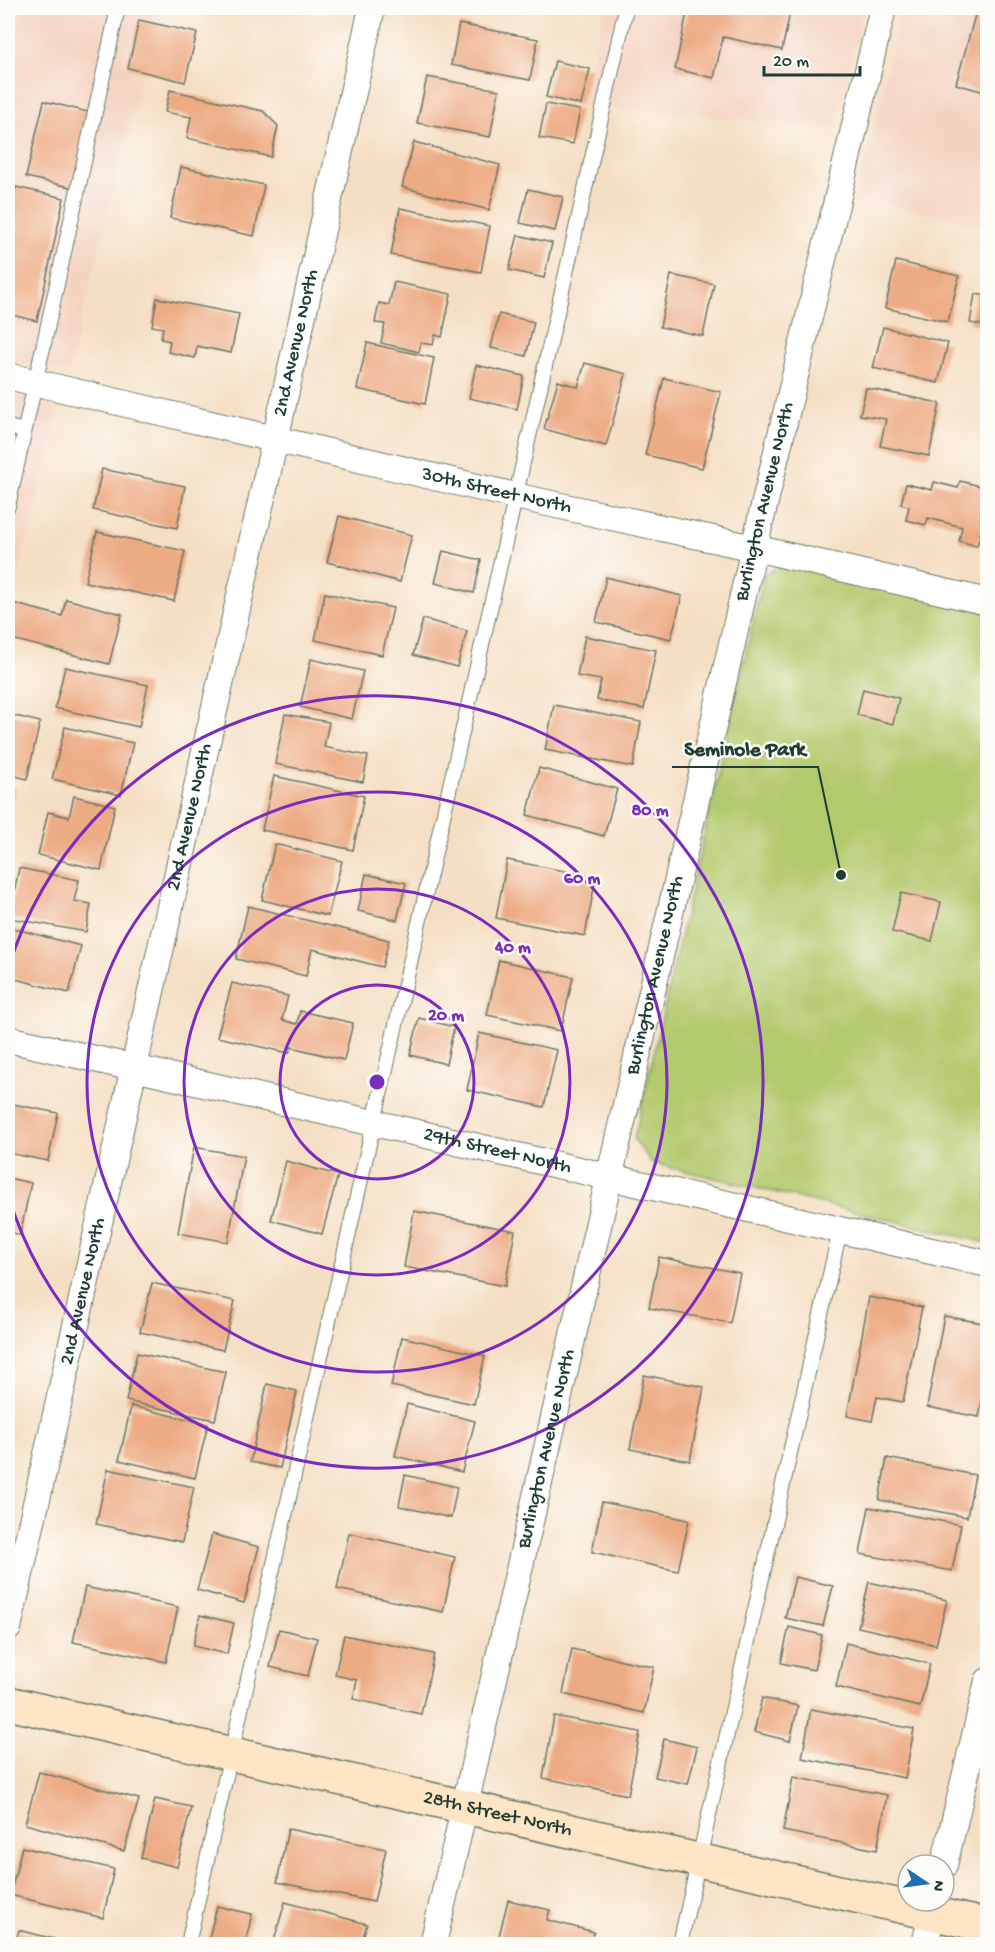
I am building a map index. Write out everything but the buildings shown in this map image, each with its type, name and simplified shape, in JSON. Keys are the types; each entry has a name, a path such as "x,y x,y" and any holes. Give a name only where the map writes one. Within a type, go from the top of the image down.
{"street":[{"name":"2nd Avenue North","path":"8,1628 372,8"},
{"name":"Burlington Avenue North","path":"433,1944 754,548 883,8"},
{"name":"30th Street North","path":"8,376 515,496 987,600"},
{"name":"29th Street North","path":"8,1039 987,1264"},
{"path":"947,1853 987,1682"},
{"name":"28th Street North","path":"8,1703 699,1860 931,1920 987,1926"}],"lane":[{"path":"8,506 118,8"},
{"path":"188,1944 626,8"},
{"path":"8,427 24,431"},
{"path":"680,1944 840,1230"}],"shaded area":[{"path":"8,8 158,8 68,373 8,359"},
{"path":"604,8 864,8 835,128 583,106"},
{"path":"902,8 987,8 987,227 857,197"},
{"path":"8,393 60,406 8,617"}],"green space":[{"path":"785,565 987,611 987,1243 652,1163 634,1139 764,574"}],"place":[{"name":"Seminole Park","path":"841,875"}]}
